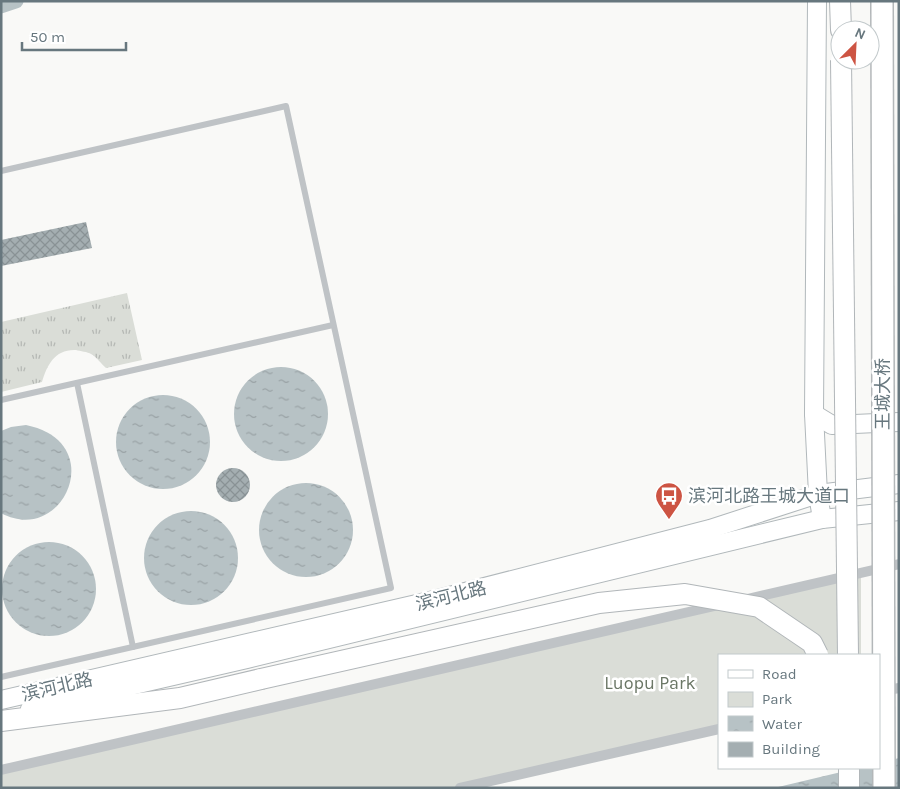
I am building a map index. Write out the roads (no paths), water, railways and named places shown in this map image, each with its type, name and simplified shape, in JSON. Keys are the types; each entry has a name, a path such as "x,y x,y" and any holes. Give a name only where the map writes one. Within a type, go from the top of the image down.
{"highway":[{"name":"王城大桥","path":"882,1 884,788"}],"main road":[{"path":"817,1 814,414 818,494 822,519"},
{"path":"840,1 841,20"},
{"path":"841,70 848,654"},
{"path":"814,414 832,425 899,422"},
{"name":"滨河北路","path":"1,700 434,600 710,529 818,494 899,484"},
{"name":"滨河北路","path":"1,716 822,519 899,511"},
{"path":"1,721 180,698 599,603 685,594 759,607 812,643 818,654"},
{"path":"849,769 850,788"}],"street":[{"path":"1,770 899,564"},
{"path":"880,692 899,688"},
{"path":"460,788 718,729"}],"lane":[{"path":"1,171 286,106 390,588 1,677"},
{"path":"1,400 333,325"},
{"path":"77,383 133,647"}],"water":[{"path":"281,367 299,371 314,381 324,396 328,414 324,432 314,447 299,457 281,461 263,457 248,447 238,432 234,414 238,396 248,381 263,371"},
{"path":"163,395 181,398 196,409 207,424 210,442 207,460 196,475 181,486 163,489 145,486 130,475 119,460 116,442 119,424 130,409 145,398"},
{"path":"26,425 52,435 66,451 71,469 68,488 58,505 43,516 23,520 1,513 1,431 11,427"},
{"path":"306,483 324,487 339,497 349,512 353,530 349,548 339,563 324,573 306,577 288,573 273,563 263,548 259,530 263,512 273,497 288,487"},
{"path":"191,511 209,514 224,525 235,540 238,558 235,576 224,591 209,602 191,605 173,602 158,591 147,576 144,558 147,540 158,525 173,514"},
{"path":"49,542 67,545 82,556 93,571 96,589 93,607 82,622 67,633 49,636 31,633 16,622 5,607 2,589 5,571 16,556 31,545"},
{"path":"899,758 899,788 774,788 854,769 880,769 880,763"}],"waterway":[{"path":"1,6 16,1"}],"place":[{"name":"滨河北路王城大道口","path":"669,520"}],"park label":[{"name":"Luopu Park","path":"650,683"}]}
